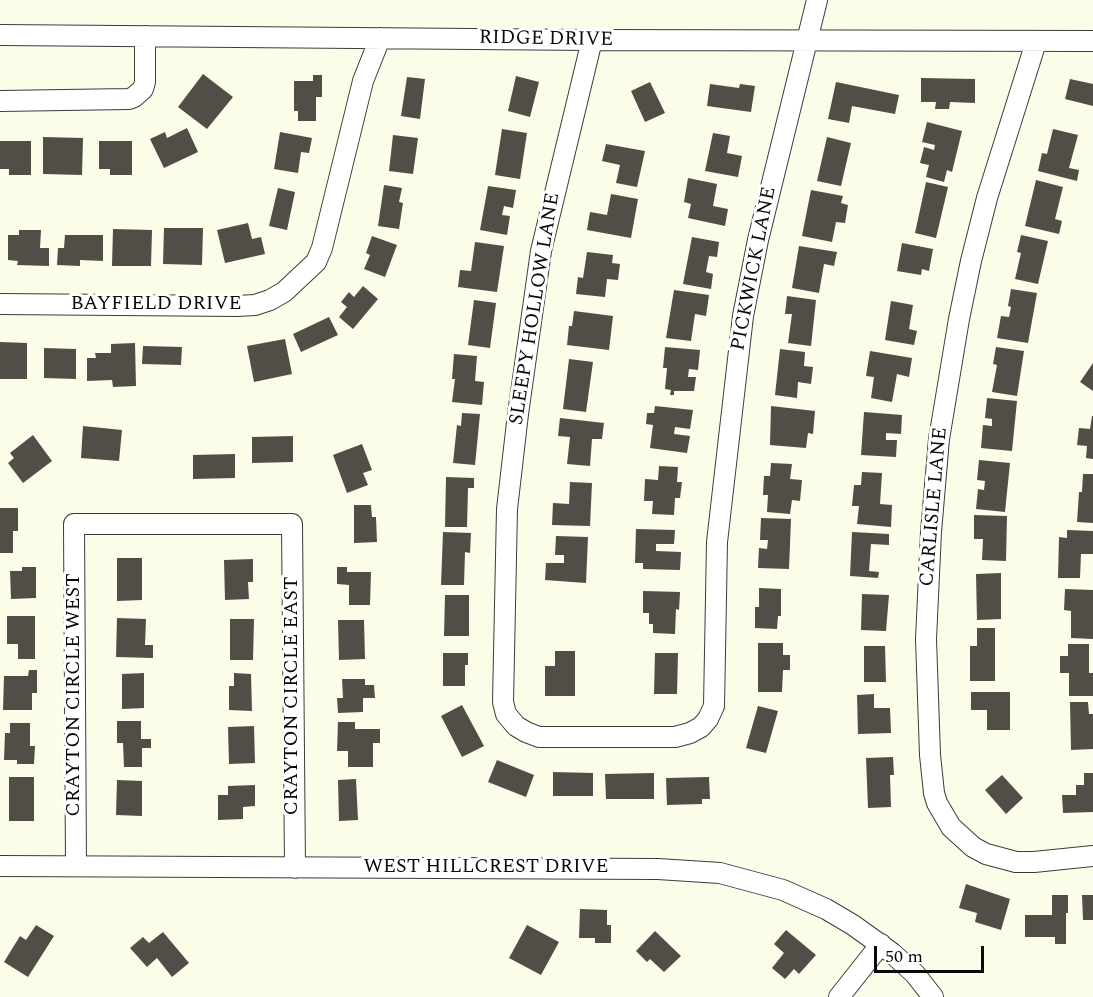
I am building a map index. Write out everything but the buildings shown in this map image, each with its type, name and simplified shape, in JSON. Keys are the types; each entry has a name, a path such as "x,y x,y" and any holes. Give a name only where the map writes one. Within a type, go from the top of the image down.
{"street":[{"name":"PICKWICK LANE","path":"717,542 743,316 758,240 817,0"},
{"name":"RIDGE DRIVE","path":"0,35 1093,41"},
{"path":"0,101 129,99 134,97 145,82 145,36"},
{"name":"BAYFIELD DRIVE","path":"0,304 237,306 255,305 284,292 316,262 322,248 363,81 380,38"},
{"name":"SLEEPY HOLLOW LANE","path":"592,40 541,251 519,403 507,509 503,702 506,714 516,726 539,737 675,736 690,733 701,727 714,706 717,542"},
{"name":"CARLISLE LANE","path":"1036,42 987,198 971,261 958,319 939,440 931,532 926,639 930,755 934,793 944,817 962,839 973,847 986,854 1016,862 1093,856"},
{"name":"CRAYTON CIRCLE EAST","path":"74,524 292,524 295,868"},
{"name":"CRAYTON CIRCLE WEST","path":"74,524 76,866"},
{"name":"WEST HILLCREST DRIVE","path":"0,866 658,869 720,873 783,890 806,899 854,925 881,944 915,974 933,997"},
{"path":"839,997 881,944"}]}
